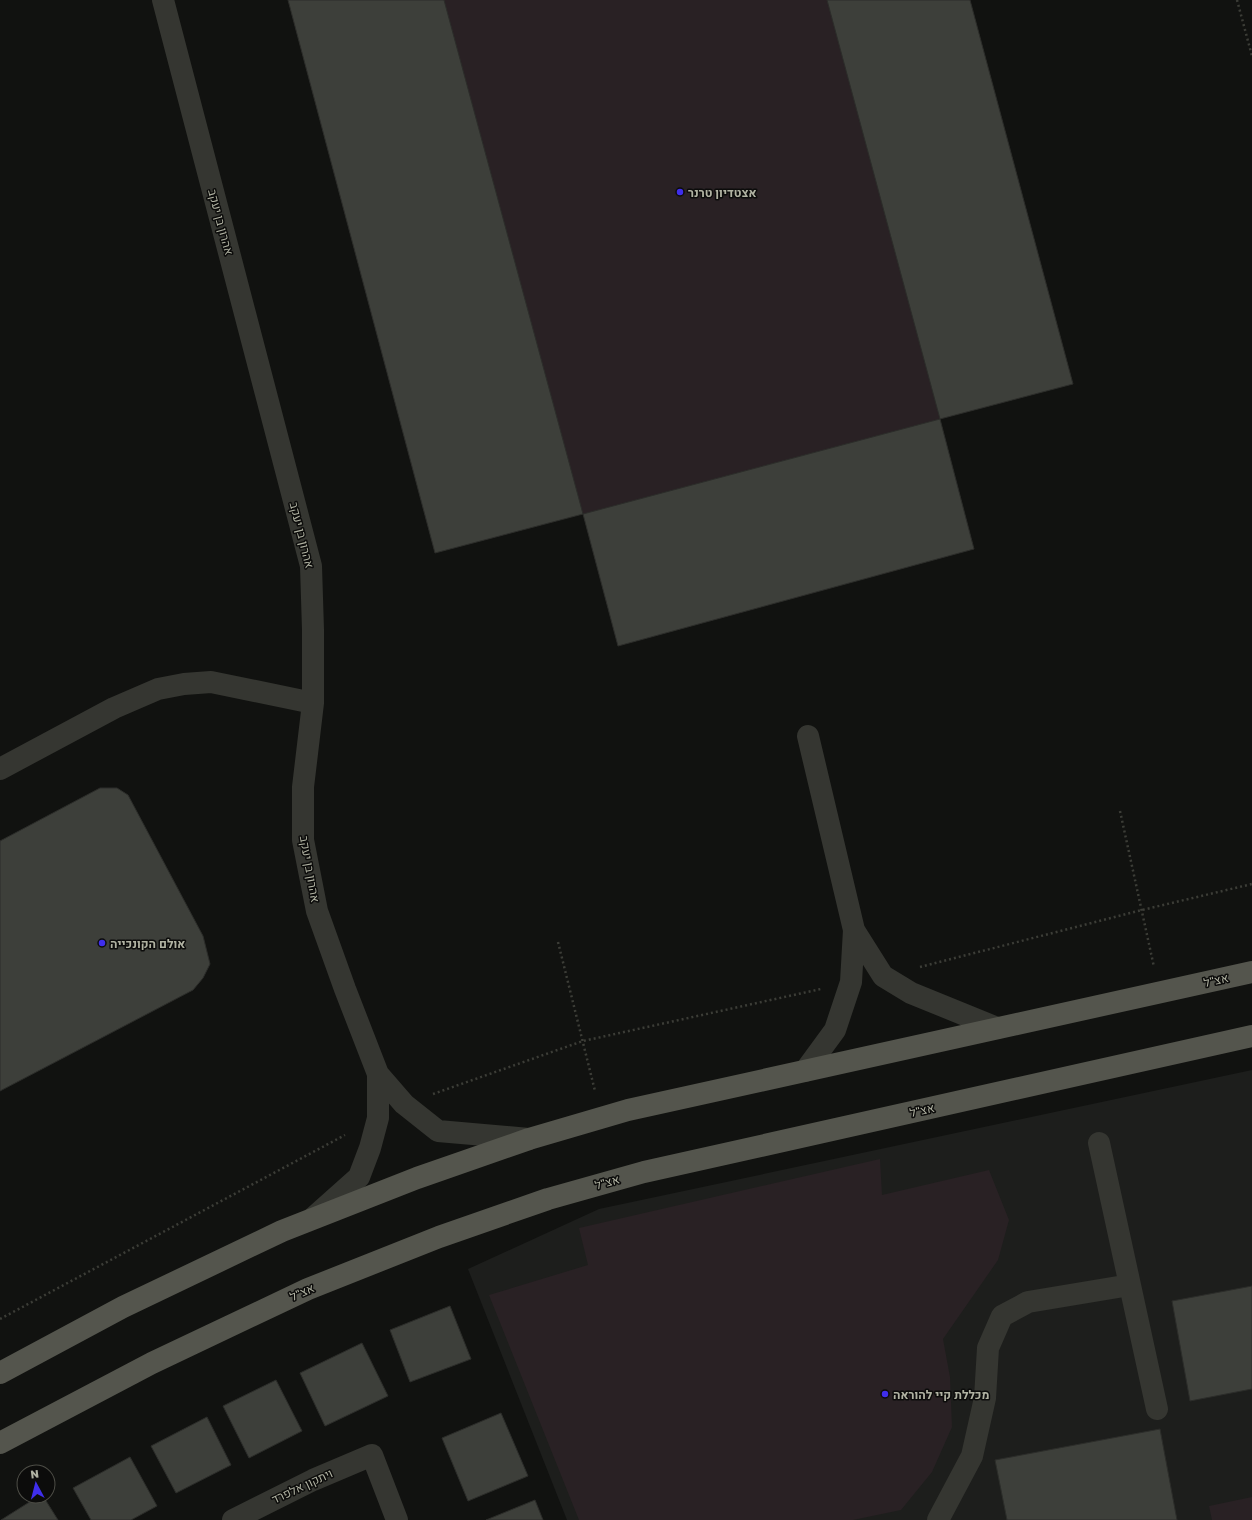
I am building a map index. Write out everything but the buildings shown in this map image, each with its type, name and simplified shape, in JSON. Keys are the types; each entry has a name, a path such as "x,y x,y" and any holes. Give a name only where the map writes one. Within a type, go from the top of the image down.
{"main road":[{"name":"אצ\"ל","path":"0,1373 123,1307 282,1231 417,1178 529,1139 628,1110 1252,972"},
{"name":"אצ\"ל","path":"0,1443 152,1363 308,1289 439,1238 548,1199 644,1172 1252,1036"}],"street":[{"name":"אהרון בן יעקב","path":"163,0 311,566 314,630 314,703 303,787 303,840 317,911 378,1074 404,1104 438,1131 529,1139"},
{"path":"0,769 114,708 158,689 184,684 211,682 314,703"},
{"path":"805,1071 835,1030 851,982 854,930 808,736"},
{"path":"854,930 883,976 911,992 997,1028"},
{"name":"אהרון בן יעקב","path":"312,1219 359,1176 370,1148 378,1118 378,1074"},
{"path":"1099,1143 1157,1409"},
{"path":"938,1520 972,1456 985,1398 988,1348 1002,1316 1028,1302 1130,1285"},
{"name":"ויתקון אלפרד","path":"234,1520 313,1480 372,1455 397,1520"}],"path":[{"path":"1237,0 1252,56"},
{"path":"1120,811 1160,992"},
{"path":"883,976 1142,910 1252,884"},
{"path":"558,942 602,1118"},
{"path":"404,1104 583,1041 851,982"},
{"path":"0,1319 378,1118"}],"shaded area":[{"name":"אצטדיון טרנר","path":"288,0 970,0 1073,384 940,419 974,549 618,646 583,514 435,553"},
{"name":"מכללת קיי להוראה","path":"1252,1070 1252,1520 567,1520 468,1269 599,1209"},
{"path":"880,1159 882,1195 989,1170 1009,1220 998,1260 943,1339 950,1377 952,1427 932,1472 901,1510 853,1520 579,1520 489,1295 588,1265 579,1228"},
{"path":"1252,1497 1252,1520 1212,1520 1209,1506"}],"place":[{"name":"אצטדיון טרנר","path":"680,192"},
{"name":"אולם הקונכייה","path":"102,943"},
{"name":"מכללת קיי להוראה","path":"885,1394"}]}
